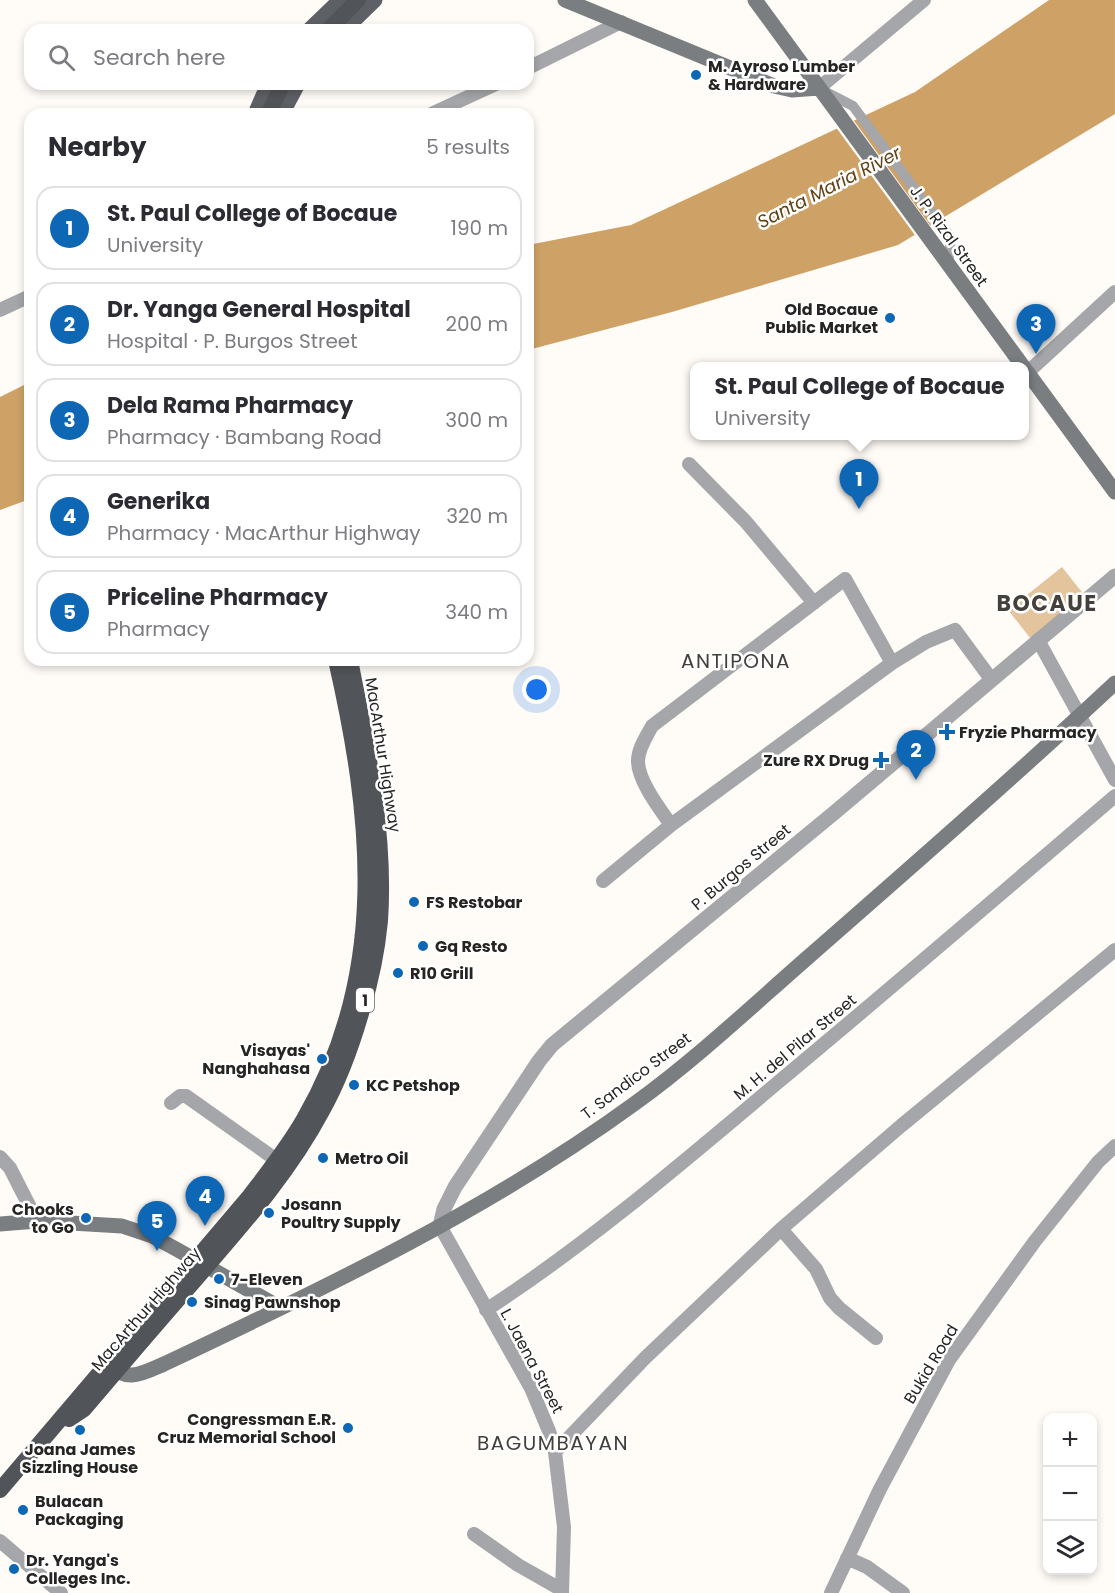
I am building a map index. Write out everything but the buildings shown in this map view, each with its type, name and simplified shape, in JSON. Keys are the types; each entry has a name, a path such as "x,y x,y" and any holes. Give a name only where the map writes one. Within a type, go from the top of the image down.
{"highway":[{"path":"334,24 358,0"},
{"path":"271,108 280,90"},
{"name":"MacArthur Highway","path":"282,1163 331,1064 352,1000 363,943 366,883 365,823 352,731 337,666"},
{"name":"MacArthur Highway","path":"0,1490 53,1429 84,1409 111,1368 201,1262 236,1213 282,1163 322,1112 344,1064 362,1009 378,945 381,889 377,817 366,739 351,666"}],"main road":[{"path":"315,24 340,0"},
{"path":"350,24 375,0"},
{"path":"565,0 774,86 792,90 819,88"},
{"name":"J. P. Rizal Street","path":"755,0 1021,362"},
{"path":"258,108 265,90"},
{"path":"285,108 295,90"},
{"name":"J. P. Rizal Street","path":"1029,373 1115,492"},
{"name":"T. Sandico Street","path":"111,1368 128,1376 151,1370 374,1261 537,1170 635,1103 682,1066 892,885 1115,683"},
{"path":"0,1224 37,1221 122,1226 152,1236 279,1307"}],"street":[{"path":"924,0 819,88 853,106 951,238 944,259"},
{"path":"534,65 621,22"},
{"path":"445,108 484,90"},
{"path":"463,100 466,108"},
{"path":"1029,371 1115,292"},
{"path":"0,310 24,299"},
{"path":"689,464 746,522 814,603"},
{"name":"P. Burgos Street","path":"440,1226 444,1209 455,1187 538,1061 552,1045 834,813 1115,576"},
{"path":"670,825 644,782 638,762 642,744 652,726 845,579 892,663"},
{"path":"603,881 670,825 892,663 926,642 955,630 991,679"},
{"path":"1038,640 1115,780"},
{"name":"M. H. del Pilar Street","path":"486,1310 531,1281 610,1222 924,960 1115,796"},
{"path":"555,1452 645,1358 781,1229 902,1125 1115,950"},
{"path":"171,1103 180,1096 186,1096 282,1163"},
{"name":"Bukid Road","path":"831,1593 880,1489 948,1360 1035,1241 1098,1162 1115,1146"},
{"path":"0,1157 10,1168 37,1221"},
{"name":"L. Jaena Street","path":"440,1226 542,1410 555,1452 564,1527 562,1592"},
{"path":"781,1229 816,1269 830,1298 876,1338"},
{"path":"474,1534 562,1592"},
{"path":"0,1541 61,1593"},
{"path":"847,1558 867,1567 903,1593"}],"shaded area":[{"path":"1062,567 1085,596 1031,639 1008,610"}],"water":[{"name":"Santa Maria River","path":"1049,0 1115,0 1115,114 898,245 672,312 534,348 534,244 631,225 915,92"},
{"path":"24,385 24,501 0,510 0,397"}],"pier":[{"path":"852,118 932,228 917,238 835,126"}],"place":[{"name":"M. Ayroso Lumber & Hardware","path":"696,75"},
{"name":"Old Bocaue Public Market","path":"890,318"},
{"name":"Dela Rama Pharmacy","path":"1036,354"},
{"name":"St. Paul College of Bocaue","path":"859,509"},
{"name":"Fryzie Pharmacy","path":"947,732"},
{"name":"Zure RX Drug","path":"881,760"},
{"name":"Dr. Yanga General Hospital","path":"916,780"},
{"name":"FS Restobar","path":"414,902"},
{"name":"Gq Resto","path":"423,946"},
{"name":"R10 Grill","path":"398,973"},
{"name":"Visayas' Nanghahasa","path":"322,1059"},
{"name":"KC Petshop","path":"354,1085"},
{"name":"Metro Oil","path":"323,1158"},
{"name":"Josann Poultry Supply","path":"269,1213"},
{"name":"Chooks to Go","path":"86,1218"},
{"name":"Generika","path":"205,1226"},
{"name":"Priceline Pharmacy","path":"157,1251"},
{"name":"7-Eleven","path":"219,1279"},
{"name":"Sinag Pawnshop","path":"192,1302"},
{"name":"Congressman E.R. Cruz Memorial School","path":"348,1428"},
{"name":"Joana James Sizzling House","path":"80,1430"},
{"name":"Bulacan Packaging","path":"23,1510"},
{"name":"Dr. Yanga's Colleges Inc.","path":"14,1569"}],"district":[{"name":"BOCAUE","path":"1047,603"},
{"name":"ANTIPONA","path":"736,661"},
{"name":"BAGUMBAYAN","path":"553,1443"}]}
